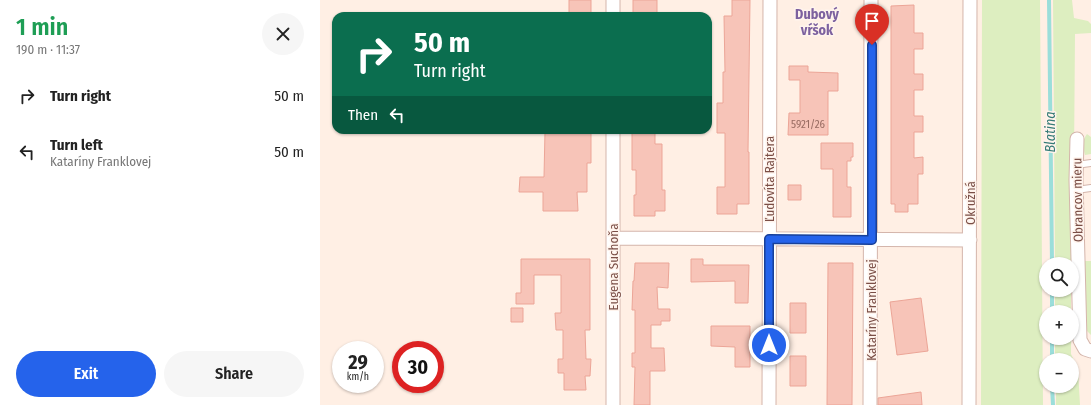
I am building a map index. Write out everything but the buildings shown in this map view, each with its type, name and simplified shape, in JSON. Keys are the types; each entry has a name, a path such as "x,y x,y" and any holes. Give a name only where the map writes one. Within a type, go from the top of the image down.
{"street":[{"path":"613,0 613,12"},
{"name":"Ľudovíta Rajtera","path":"769,405 770,0"},
{"name":"Kataríny Franklovej","path":"870,405 872,0"},
{"name":"Okružná","path":"969,405 970,0"},
{"name":"Eugena Suchoňa","path":"613,134 613,405"},
{"name":"Obrancov mieru","path":"1077,139 1076,190 1080,340 1085,349 1091,351"},
{"path":"613,238 970,240"}],"lane":[{"path":"1076,165 1091,163"},
{"path":"1076,190 1091,188"}],"green space":[{"path":"982,0 1040,0 1042,257 1039,257 1039,297 1042,297 1042,305 1039,305 1039,345 1043,345 1043,353 1039,353 1039,393 1043,393 1043,405 981,405"},
{"path":"1053,0 1072,0 1074,18 1088,21 1091,24 1091,33 1075,34 1074,160 1072,163 1071,257 1055,257"},
{"path":"1087,134 1091,137 1091,154 1085,155 1083,144"},
{"path":"1084,261 1091,261 1091,335 1087,331"},
{"path":"1055,297 1071,297 1071,305 1055,305"},
{"path":"1055,345 1071,345 1071,353 1055,353"},
{"path":"1079,387 1080,405 1056,405 1056,393 1079,393"}],"waterway":[{"name":"Blatina","path":"1049,0 1052,257"},
{"name":"Blatina","path":"1052,297 1052,305"},
{"name":"Blatina","path":"1052,345 1052,353"},
{"name":"Blatina","path":"1052,393 1053,405"}],"district":[{"name":"Dubový vŕšok","path":"817,22"}],"route":[{"path":"769,345 769,239 872,240 872,45"}]}
